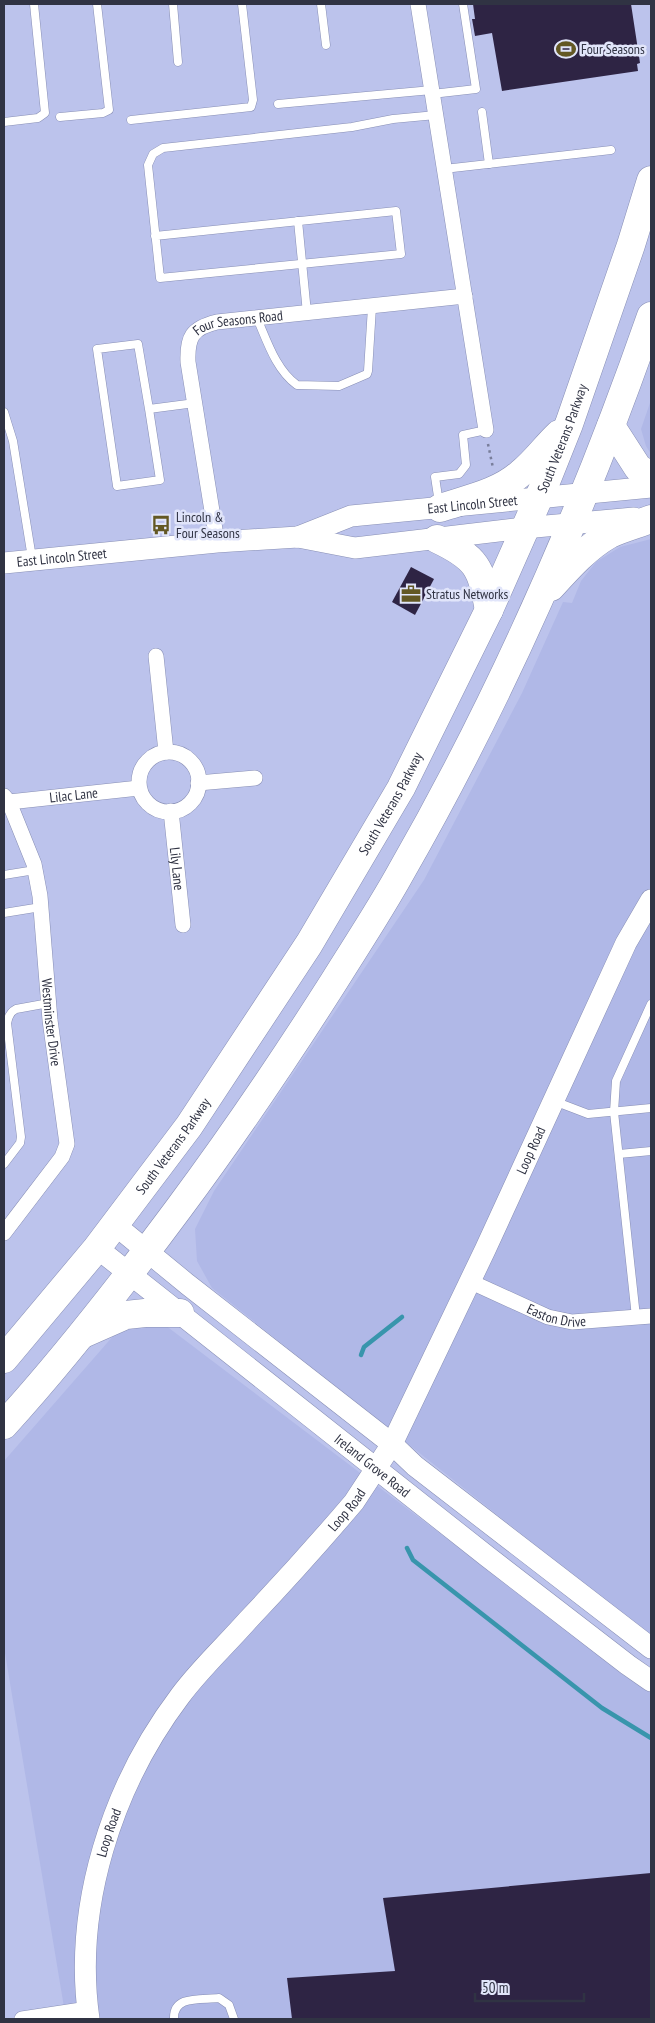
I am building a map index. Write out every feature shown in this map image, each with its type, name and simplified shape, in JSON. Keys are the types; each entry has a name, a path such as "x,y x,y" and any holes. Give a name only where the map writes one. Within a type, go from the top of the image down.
{"highway":[{"name":"South Veterans Parkway","path":"4,1359 97,1248 190,1126 309,944 401,788 489,610 547,479 569,424 631,245 651,180"},
{"path":"4,1424 79,1336 216,1158 281,1066 379,911 451,781 538,603 611,426 651,316"},
{"path":"440,508 490,492 521,474 569,424"},
{"path":"611,426 638,468 651,476"},
{"path":"538,603 575,560 591,547 610,534 651,518"},
{"path":"437,539 458,549 476,565 483,580 489,610"},
{"path":"79,1336 126,1315 180,1313"}],"main road":[{"name":"East Lincoln Street","path":"298,537 352,516 651,487"},
{"name":"East Lincoln Street","path":"4,562 217,542 298,537 355,548 524,528 651,518"},
{"name":"Loop Road","path":"88,2014 86,1947 90,1911 106,1837 132,1775 180,1696 354,1502 378,1468 392,1444 626,944 651,900"},
{"name":"Ireland Grove Road","path":"114,1224 187,1284 392,1444 415,1466 651,1648"},
{"name":"Ireland Grove Road","path":"97,1248 130,1272 488,1557 651,1681"}],"street":[{"path":"418,4 486,430"},
{"name":"Four Seasons Road","path":"217,542 187,347 193,334 205,325 465,296"},
{"path":"156,656 166,752"},
{"path":"166,752 176,753 185,757 193,764 197,773 198,783 193,799 187,805 172,811 155,808 142,796 139,788 139,778 142,768 148,760 156,754 166,752"},
{"path":"198,783 255,778"},
{"name":"Lilac Lane","path":"6,799 139,788"},
{"name":"Westminster Drive","path":"4,1233 66,1151 66,1137 49,1003 41,907 35,870 6,799"},
{"name":"Lily Lane","path":"172,811 183,925"},
{"name":"Easton Drive","path":"469,1281 548,1317 572,1322 644,1316"},
{"path":"22,2019 88,2014"}],"lane":[{"path":"4,122 38,118 45,113 34,4"},
{"path":"60,117 103,113 110,110 97,4"},
{"path":"173,4 178,62"},
{"path":"131,120 250,107 253,100 242,4"},
{"path":"321,4 326,46"},
{"path":"278,104 476,89 463,4"},
{"path":"482,112 489,164"},
{"path":"155,236 396,211 401,254 160,278 155,236 148,165 153,154 163,148 352,127 436,114"},
{"path":"444,169 611,150"},
{"path":"298,221 307,313"},
{"path":"257,318 269,347 285,374 293,382 297,385 338,386 367,374 372,307"},
{"path":"138,344 149,409 160,480 117,486 97,349 138,344"},
{"path":"149,409 195,403"},
{"path":"4,412 13,441 32,560"},
{"path":"440,508 436,477 459,474 466,465 463,435 486,430"},
{"path":"4,874 35,870"},
{"path":"4,913 41,907"},
{"path":"4,1164 20,1142 21,1132 7,1023 8,1017 11,1011 16,1009 49,1003"},
{"path":"644,1316 614,1112 616,1081 651,1004"},
{"path":"554,1101 588,1114 651,1108"},
{"path":"619,1154 651,1151"},
{"path":"174,2019 174,2010 178,2004 185,2001 219,1998 229,2005 234,2019"}],"path":[{"path":"486,430 495,477"}],"shaded area":[{"path":"651,400 651,454 646,446 641,429"},
{"path":"651,539 651,1637 212,1288 197,1261 195,1229 214,1191 424,880 522,693 563,602 572,603 581,581 596,562 620,547"},
{"path":"161,1322 549,1616 623,1675 651,1692 651,2019 66,2019 4,1647 4,1461 114,1335 135,1326"}],"building":[{"name":"Four Seasons","path":"473,4 631,4 640,63 637,64 638,71 502,91 492,33 475,36 472,19 475,19"},
{"name":"Stratus Networks","path":"411,567 434,579 415,615 392,602"},
{"path":"651,1873 651,2019 292,2019 287,1978 395,1971 383,1898"}],"waterway":[{"path":"361,1355 364,1347 402,1317"},
{"path":"407,1548 413,1560 602,1708 651,1738"}],"place":[{"name":"Four Seasons","path":"566,49"},
{"name":"Lincoln & Four Seasons","path":"161,525"},
{"name":"Stratus Networks","path":"411,594"}]}
